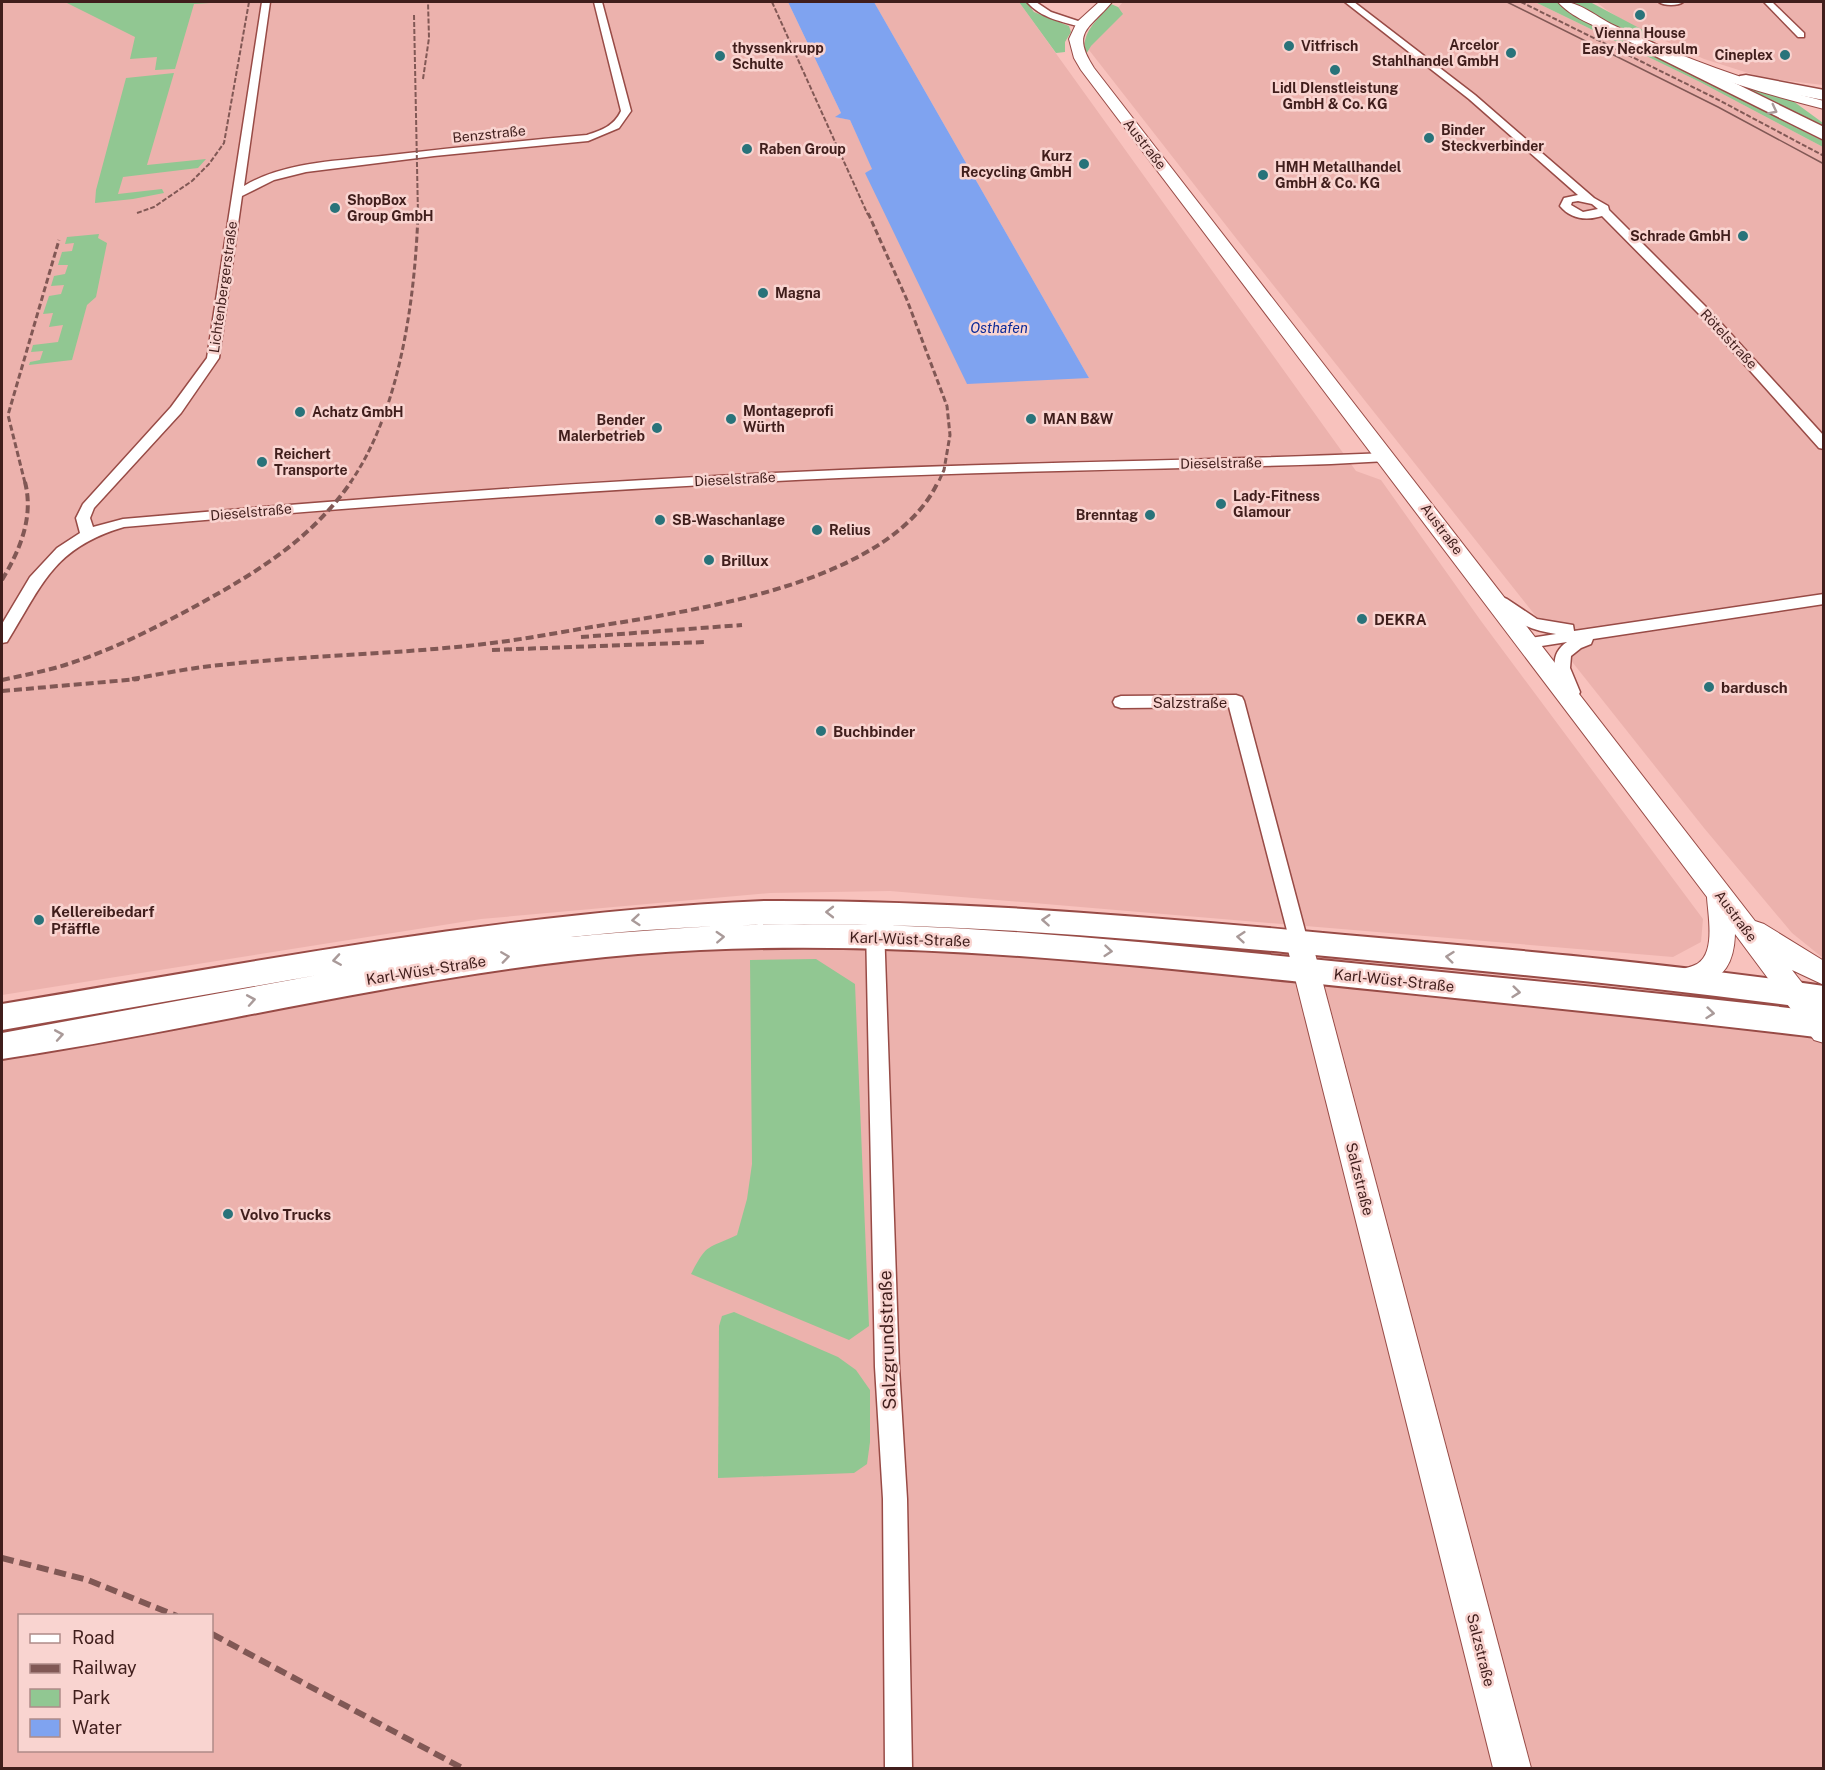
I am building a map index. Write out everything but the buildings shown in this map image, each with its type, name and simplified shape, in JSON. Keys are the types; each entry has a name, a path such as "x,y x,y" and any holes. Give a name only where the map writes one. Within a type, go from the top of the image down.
{"highway":[{"path":"1647,45 1824,135"},
{"path":"1746,80 1824,95"}],"main road":[{"path":"1082,24 1106,2"},
{"path":"1564,2 1647,45 1729,78 1824,104"},
{"path":"1573,2 1651,43 1746,80 1824,104"},
{"path":"1586,2 1594,14"},
{"name":"Austraße","path":"1082,24 1077,31 1075,47 1088,70 1387,457 1736,918 1817,1014"},
{"path":"1679,980 1707,972 1715,963 1722,940 1720,896"},
{"name":"Karl-Wüst-Straße","path":"2,1017 477,937 576,924 697,915 875,924 1059,946 1302,956 1679,980 1817,1014"},
{"path":"1736,918 1801,962 1824,974"},
{"name":"Karl-Wüst-Straße","path":"2,1046 398,974 512,956 875,924"},
{"name":"Karl-Wüst-Straße","path":"1302,956 1817,1014"},
{"name":"Salzstraße","path":"1302,956 1512,1768"}],"street":[{"name":"Lichtenbergerstraße","path":"87,533 82,518 88,507 176,410 213,358 266,2"},
{"name":"Benzstraße","path":"237,195 254,183 280,174 418,154 588,138 613,129 623,120 626,111 598,2"},
{"path":"1031,2 1044,12 1082,24"},
{"path":"1349,2 1442,72 1589,199"},
{"path":"1663,2 1679,2"},
{"path":"1768,2 1801,35"},
{"path":"1563,177 1572,199 1589,199"},
{"name":"Rötelstraße","path":"1572,199 1564,204 1567,209 1589,216 1628,238"},
{"name":"Rötelstraße","path":"1589,199 1601,205 1603,212 1628,238 1706,314 1824,445"},
{"path":"1589,216 1603,212"},
{"name":"Dieselstraße","path":"87,533 123,523 521,491 944,470 1387,457"},
{"path":"2,638 32,585 60,552 87,533"},
{"path":"1488,590 1518,616 1546,629 1626,629"},
{"path":"1529,643 1824,599"},
{"path":"1804,603 1824,605"},
{"path":"1586,718 1563,675 1561,659 1568,648 1576,643 1626,629"},
{"name":"Salzstraße","path":"1121,702 1236,702 1266,810 1302,956"},
{"name":"Salzgrundstraße","path":"875,924 887,1367 895,1499 899,1768"}],"shaded area":[{"path":"2,2 788,2 841,113 836,117 850,120 873,170 865,173 1089,378 874,2 1019,2 1356,471 1381,480 1481,621 1703,919 1701,942 1673,957 890,891 770,893 481,919 2,995"},
{"path":"1123,2 1535,2 1700,82 1823,147 1823,958 1792,933 1704,828 1089,50 1089,40"},
{"path":"1596,2 1823,2 1823,85 1764,78 1704,59 1633,26"},
{"path":"828,924 1041,934 1674,996 1823,1016 1823,1768 2,1768 2,1036 461,952"}],"green space":[{"path":"65,2 226,2 194,4 175,69 155,70 157,57 130,59 135,37"},
{"path":"1019,2 1026,2 1034,12 1069,26 1071,32 1065,42 1065,52 1056,53"},
{"path":"1535,2 1590,2 1660,39 1635,45 1823,141 1823,147 1700,82"},
{"path":"1111,4 1118,7 1123,14 1091,46 1085,56 1085,40 1091,27"},
{"path":"174,73 147,165 206,159 198,168 123,177 118,194 162,189 164,193 95,203 96,190 126,78"},
{"path":"1712,74 1793,101 1823,123 1823,132"},
{"path":"99,234 98,238 107,243 96,297 87,305 72,360 29,365 30,362 40,360 43,351 31,352 33,345 58,342 63,325 49,327 53,313 43,314 49,296 61,294 64,285 51,286 54,276 65,274 68,265 58,265 62,252 72,251 74,243 65,244 67,237"},
{"path":"816,959 855,984 869,1326 849,1340 691,1274 709,1248 737,1235 747,1199 752,1164 750,960"},
{"path":"734,1312 838,1357 856,1370 870,1390 870,1442 867,1464 854,1473 718,1478 719,1326 722,1316"}],"water":[{"name":"Osthafen","path":"788,2 874,2 1089,378 967,384 865,173 872,169 850,120 835,117 841,113"}],"tram line":[{"path":"1507,2 1718,107 1824,164"}],"railway":[{"path":"137,213 154,207 192,181 209,164 224,143 249,2"},
{"path":"423,79 429,38 428,2"},
{"path":"772,2 868,215"},
{"path":"1521,2 1713,97 1824,156"},
{"path":"414,15 418,214"},
{"path":"868,213 907,300 947,406 950,435 944,470 938,483"},
{"path":"350,483 381,423 402,354 413,282 418,214"},
{"path":"25,483 8,415 59,240"},
{"path":"2,580 24,533 28,508 25,482"},
{"path":"2,680 44,671 100,652 147,631 215,595 259,569 299,539 318,522 351,482"},
{"path":"132,679 239,663 508,641 701,608 749,597 796,583 842,565 882,543 915,515 938,482"},
{"path":"581,637 742,625"},
{"path":"492,650 706,642"},
{"path":"2,691 139,679"},
{"path":"2,1558 88,1580 172,1614"},
{"path":"213,1635 462,1768"}],"place":[{"name":"Vienna House Easy Neckarsulm","path":"1640,15"},
{"name":"Vitfrisch","path":"1289,46"},
{"name":"Arcelor Stahlhandel GmbH","path":"1511,53"},
{"name":"Cineplex","path":"1785,55"},
{"name":"thyssenkrupp Schulte","path":"720,56"},
{"name":"Lidl DIenstleistung GmbH & Co. KG","path":"1335,70"},
{"name":"Binder Steckverbinder","path":"1429,138"},
{"name":"Raben Group","path":"747,149"},
{"name":"Kurz Recycling GmbH","path":"1084,164"},
{"name":"HMH Metallhandel GmbH & Co. KG","path":"1263,175"},
{"name":"ShopBox Group GmbH","path":"335,208"},
{"name":"Schrade GmbH","path":"1743,236"},
{"name":"Magna","path":"763,293"},
{"name":"Achatz GmbH","path":"300,412"},
{"name":"Montageprofi Würth","path":"731,419"},
{"name":"MAN B&W","path":"1031,419"},
{"name":"Bender Malerbetrieb","path":"657,428"},
{"name":"Reichert Transporte","path":"262,462"},
{"name":"Lady-Fitness Glamour","path":"1221,504"},
{"name":"Brenntag","path":"1150,515"},
{"name":"SB-Waschanlage","path":"660,520"},
{"name":"Relius","path":"817,530"},
{"name":"Brillux","path":"709,560"},
{"name":"DEKRA","path":"1362,619"},
{"name":"bardusch","path":"1709,687"},
{"name":"Buchbinder","path":"821,731"},
{"name":"Kellereibedarf Pfäffle","path":"39,920"},
{"name":"Volvo Trucks","path":"228,1214"}]}
